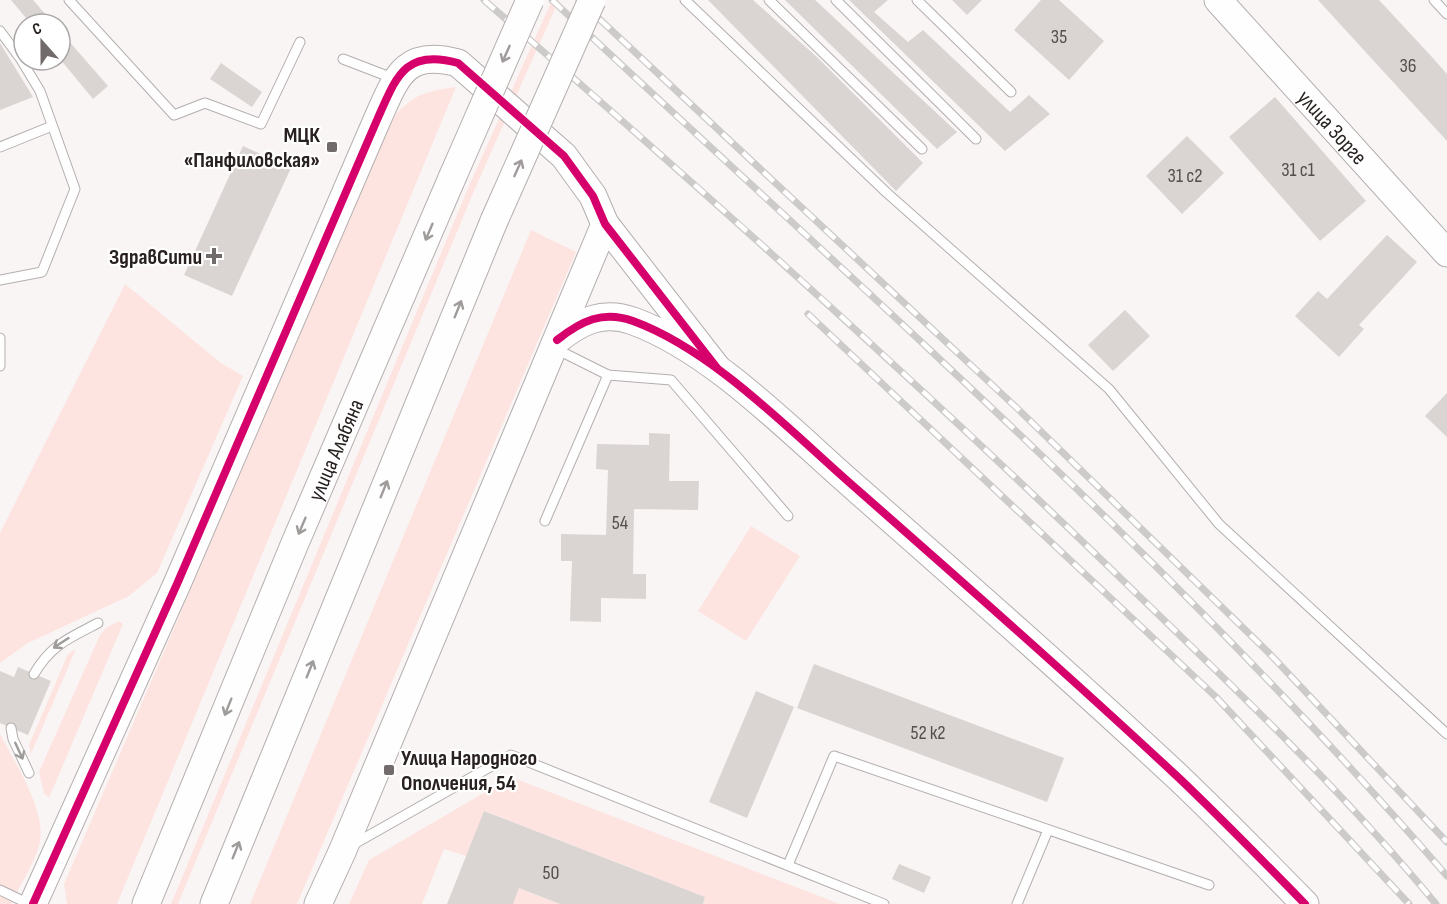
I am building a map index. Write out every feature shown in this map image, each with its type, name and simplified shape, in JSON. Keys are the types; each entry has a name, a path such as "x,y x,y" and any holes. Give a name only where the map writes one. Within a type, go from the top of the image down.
{"street":[{"name":"улица Алабяна","path":"146,904 295,543 530,0"},
{"path":"214,904 494,221 592,0"},
{"name":"улица Зорге","path":"1218,0 1447,253"},
{"path":"31,904 46,877 177,584 395,79 404,68 418,60 439,58 458,63 564,156 592,196 605,224 717,368"},
{"path":"318,904 342,852 605,224"},
{"path":"556,344 589,318 610,316 632,321 656,332 717,368 924,549 1181,780 1305,904"},
{"path":"46,877 48,904"}],"lane":[{"path":"69,0 174,115 205,103 261,124 300,42"},
{"path":"686,0 887,193 1109,389 1219,524 1447,734"},
{"path":"769,0 922,149"},
{"path":"836,0 976,139"},
{"path":"917,0 1011,92"},
{"path":"1434,0 1447,14"},
{"path":"0,31 20,58 40,92 75,189 42,272 0,280"},
{"path":"343,59 395,79"},
{"path":"0,147 52,126"},
{"path":"0,338 0,366"},
{"path":"556,344 608,375 672,380 788,516"},
{"path":"545,521 608,375"},
{"path":"34,674 46,655 59,643 98,623"},
{"path":"11,728 13,739 29,773"},
{"path":"342,852 367,835 511,755 884,904"},
{"path":"788,866 834,756 1209,885"},
{"path":"1017,904 1048,830"},
{"path":"0,890 31,904"}],"shaded area":[{"path":"552,0 559,0 474,191 178,904 171,904 468,188"},
{"path":"456,87 117,904 67,904 64,884 394,116 415,98 437,90"},
{"path":"531,230 576,252 297,904 250,904"},
{"path":"125,284 221,363 243,376 157,573 129,596 28,643 0,663 0,533"},
{"path":"751,526 800,556 746,641 698,611"},
{"path":"119,621 123,624 49,798 44,793 39,772 100,635 106,628"},
{"path":"76,649 31,754 29,745 68,654"},
{"path":"0,734 28,786 41,829 35,856 11,904 0,904"},
{"path":"511,777 840,904 703,904 705,897 485,811 466,856 444,849 422,904 349,904 369,860"},
{"path":"519,888 560,904 513,904"}],"building":[{"path":"11,0 33,0 44,12 21,12"},
{"path":"708,0 753,0 818,58 923,163 896,191"},
{"path":"785,0 815,0 957,132 937,149"},
{"path":"849,0 888,0 874,12 908,42 923,30 1010,112 1029,95 1050,114 1005,151"},
{"path":"952,0 982,0 967,15"},
{"path":"1041,0 1059,0 1104,41 1069,80 1014,30"},
{"path":"1318,0 1379,0 1431,56 1447,74 1447,141"},
{"path":"0,43 12,63 12,72 18,72 33,97 0,110"},
{"path":"72,45 108,86 93,99 71,72"},
{"path":"221,63 262,92 252,107 210,79"},
{"path":"1275,97 1366,201 1320,241 1229,137"},
{"path":"1187,136 1224,173 1182,214 1146,176"},
{"path":"243,146 291,168 232,296 184,275"},
{"path":"1387,235 1417,262 1359,325 1364,329 1339,357 1295,316 1318,291 1327,299"},
{"path":"1125,310 1150,336 1113,371 1088,345"},
{"path":"1447,393 1447,437 1425,416"},
{"path":"649,433 670,434 669,481 699,481 698,510 634,509 633,574 646,574 646,599 601,598 601,622 570,621 572,561 561,561 561,534 606,535 608,470 596,469 597,444 649,445"},
{"path":"814,664 1064,758 1047,802 797,708"},
{"path":"18,667 51,681 28,735 0,723 0,671 14,677"},
{"path":"756,691 794,707 747,818 709,802"},
{"path":"484,811 705,897 703,904 560,904 519,888 513,904 447,904"},
{"path":"899,864 931,877 924,893 892,879"}],"railway":[{"path":"484,0 801,280 1034,495 1278,732 1359,816 1436,904"},
{"path":"552,0 897,319 1124,535 1343,759 1447,876"},
{"path":"579,0 1018,409 1268,652 1447,842"},
{"path":"808,314 1216,697 1409,904"}],"cycle path":[{"path":"33,904 177,584 390,91 404,70 414,63 425,60 440,59 458,63 564,156 593,196 605,224 717,368"},
{"path":"557,340 575,327 593,319 622,318 664,335 694,352 723,373 780,420 1101,706 1196,794 1305,904"}],"place":[{"name":"МЦК «Панфиловская»","path":"332,147"},
{"name":"ЗдравСити","path":"214,256"},
{"name":"Улица Народного Ополчения, 54","path":"389,770"}]}
